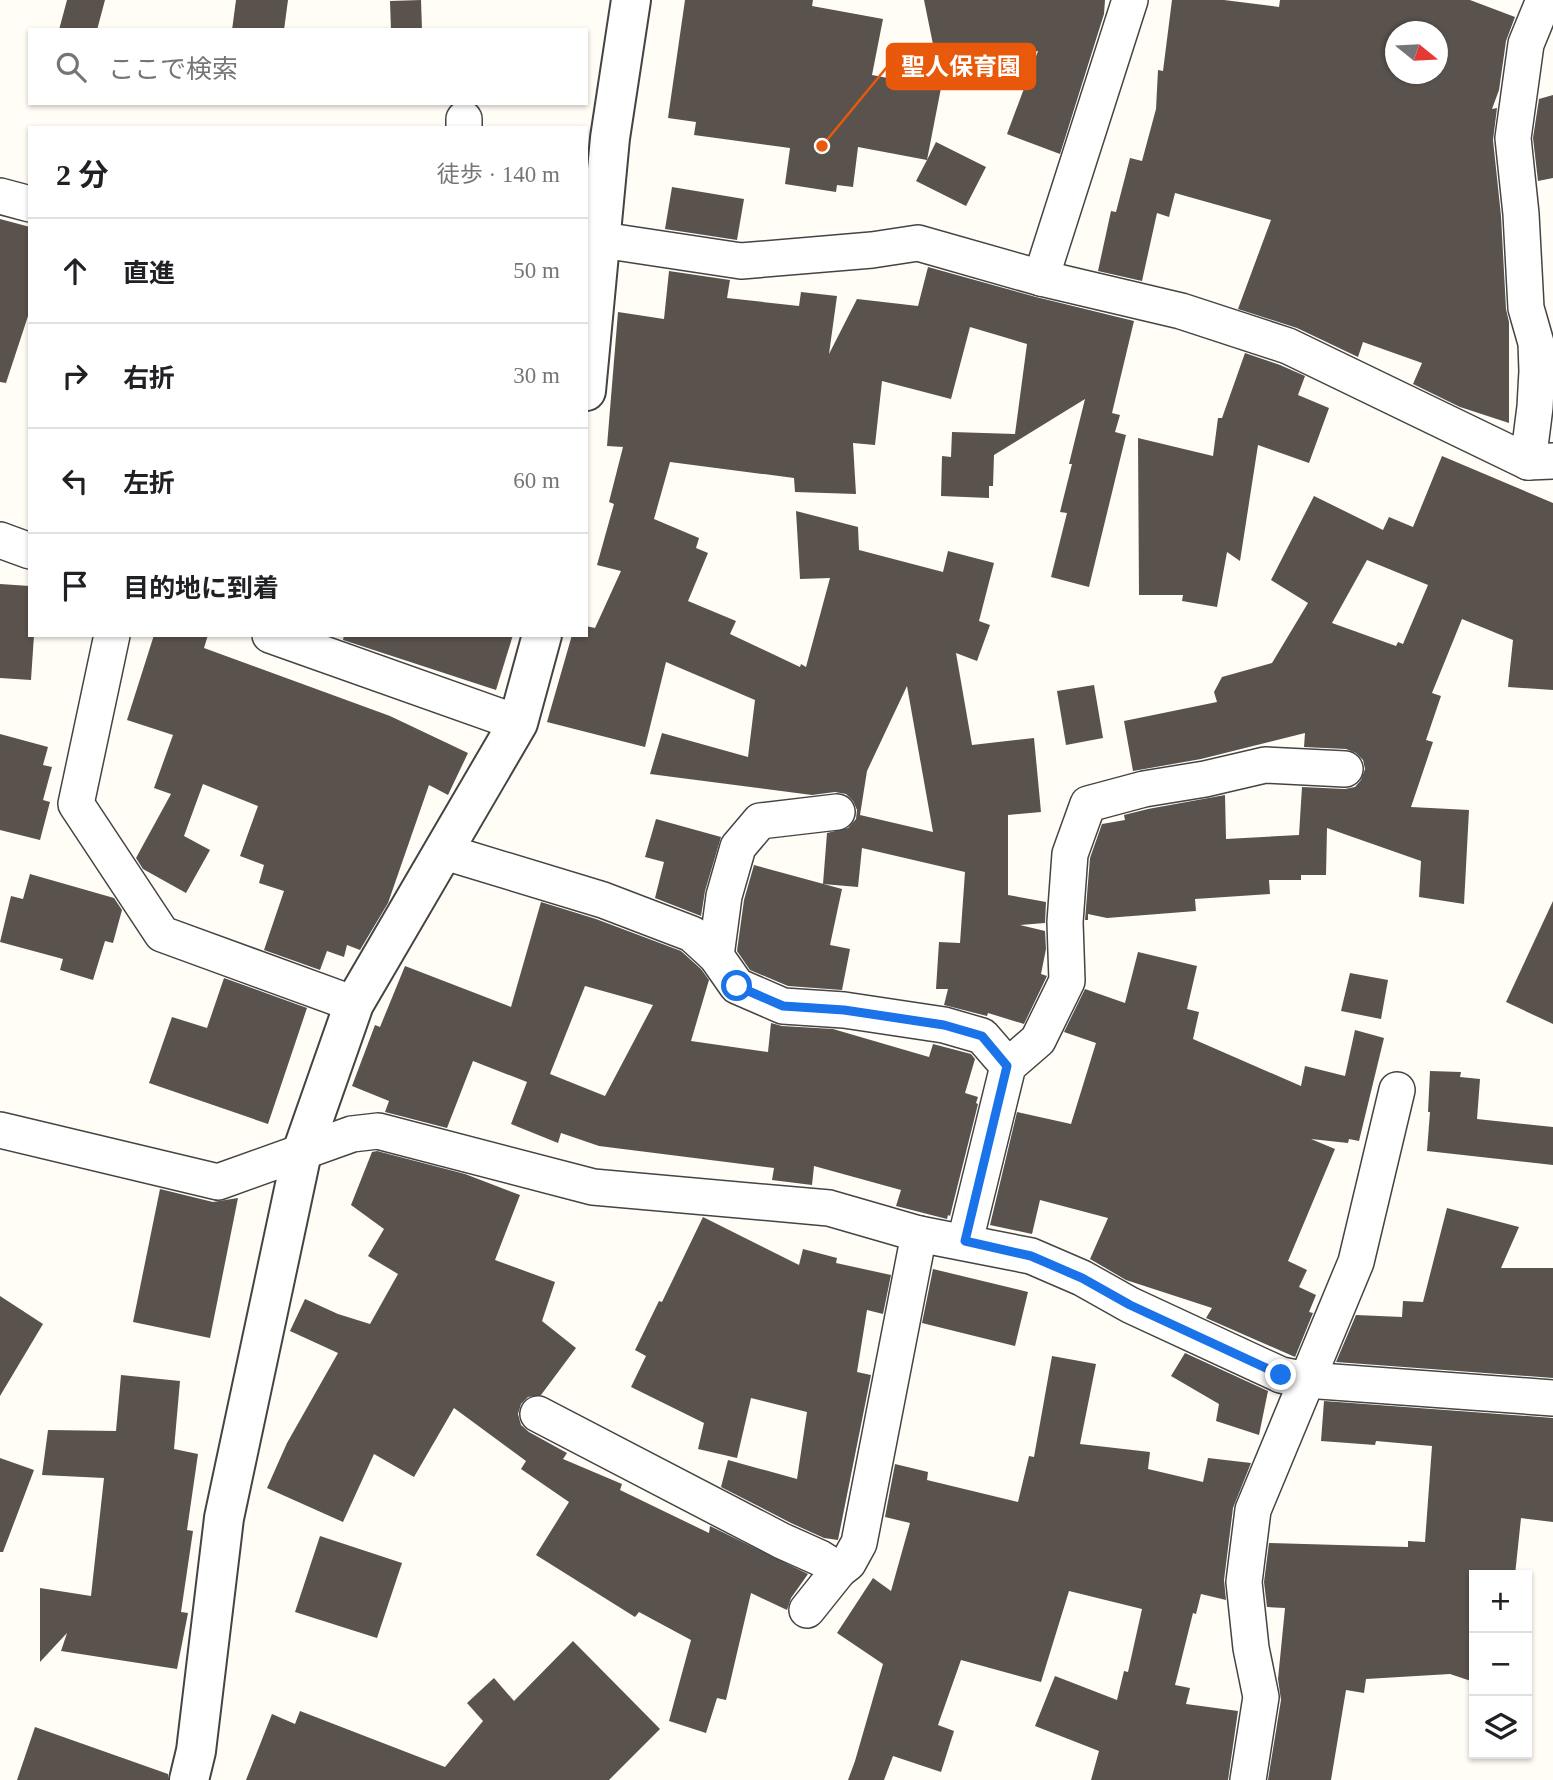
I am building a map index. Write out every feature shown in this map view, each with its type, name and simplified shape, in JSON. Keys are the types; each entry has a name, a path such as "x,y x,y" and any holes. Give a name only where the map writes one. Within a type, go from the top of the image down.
{"street":[{"path":"588,353 592,277 602,240 610,138 631,0"},
{"path":"1041,278 1130,0"},
{"path":"602,240 741,261 872,250 918,243 1041,278 1181,311 1288,346 1540,461 1535,407 1536,344 1526,308 1521,214 1513,138 1527,44 1544,0"},
{"path":"0,196 28,203"},
{"path":"0,540 28,550"},
{"path":"111,637 76,804 162,934 354,1004"},
{"path":"276,637 518,723"},
{"path":"188,1780 196,1751 224,1518 302,1152 354,1004 518,723 541,637"},
{"path":"965,1241 1007,1066 1038,1040 1067,981 1065,922 1070,854 1087,804 1144,789 1265,765 1345,769"},
{"path":"716,956 724,896 738,847 760,821 837,812"},
{"path":"445,852 603,900 692,934 716,956 737,986 783,1006 844,1010 944,1025 982,1036 1007,1066"},
{"path":"1248,1780 1261,1697 1251,1648 1244,1582 1254,1510 1356,1262 1397,1090"},
{"path":"0,1130 218,1182 352,1134 378,1131 593,1186 829,1208 919,1234 1031,1256 1281,1375 1306,1380 1553,1398"},
{"path":"807,1610 839,1570 848,1563 859,1543 919,1234"},
{"path":"538,1414 839,1570"}],"building":[{"path":"67,0 105,0 98,28 60,28"},
{"path":"236,0 288,0 284,28 232,28"},
{"path":"421,0 422,28 391,28 390,1"},
{"path":"685,0 813,0 812,6 883,19 872,75 941,88 927,160 858,147 853,187 837,185 836,192 785,184 790,148 694,135 696,122 668,118"},
{"path":"924,0 1105,0 1104,14 1060,154 1007,134 1038,51 938,69"},
{"path":"1172,0 1224,0 1279,7 1280,0 1470,0 1515,17 1506,41 1499,90 1492,109 1497,108 1493,140 1509,322 1509,423 1460,407 1413,384 1422,363 1363,342 1358,357 1297,328 1238,309 1271,220 1175,193 1169,217 1157,213 1142,281 1098,271 1111,211 1116,212 1130,158 1142,161 1156,109 1158,70 1163,71"},
{"path":"1553,95 1553,178 1538,181 1533,138 1539,99"},
{"path":"936,142 986,167 966,206 916,181"},
{"path":"672,187 744,199 737,240 665,229"},
{"path":"0,219 28,226 28,316 6,383 0,382"},
{"path":"928,267 1134,321 1112,413 1120,415 1115,432 1126,435 1089,587 1051,577 1067,513 1060,512 1085,399 994,455 993,486 989,486 989,498 941,496 942,456 951,457 952,432 1015,434 1027,344 970,327 951,399 882,381 875,445 853,443 856,494 795,492 794,478 670,462 654,519 699,538 696,548 708,553 688,601 736,621 730,634 800,667 801,664 806,667 830,578 800,579 796,511 858,527 859,550 943,572 948,551 994,563 979,621 990,625 977,661 956,653 972,745 1034,738 1041,812 1008,815 1008,895 1046,902 1045,923 1020,925 1045,931 1046,949 1041,974 1047,976 1024,1024 988,1013 987,1016 944,1005 948,989 936,989 939,942 960,943 965,872 862,848 858,887 823,884 827,833 848,828 856,819 857,810 846,794 835,792 812,795 650,774 662,733 748,757 755,700 666,662 645,747 547,722 571,637 588,637 588,626 595,628 621,571 597,565 614,504 609,502 623,447 607,446 618,312 664,319 669,271 730,280 727,298 799,306 801,292 837,296 829,354 857,299 918,306","holes":["907,686 933,832 860,815 867,771"]},
{"path":"1245,353 1305,376 1298,395 1329,408 1309,463 1258,445 1240,561 1227,552 1217,607 1182,601 1183,595 1139,595 1138,438 1213,456 1218,418 1222,418"},
{"path":"1442,456 1553,503 1553,690 1508,687 1513,640 1462,619 1432,693 1441,696 1426,740 1433,742 1411,807 1469,810 1464,904 1419,897 1421,861 1327,828 1326,875 1301,875 1301,880 1269,880 1270,894 1195,899 1196,911 1107,918 1088,914 1088,920 1085,920 1090,858 1102,824 1125,820 1124,815 1148,809 1225,795 1226,839 1299,835 1302,787 1345,789 1355,787 1361,780 1365,769 1363,760 1356,753 1346,749 1304,747 1305,733 1201,759 1133,771 1124,721 1217,702 1214,692 1222,677 1272,663 1308,603 1271,580 1314,496 1383,530 1389,517 1413,527","holes":["1367,560 1428,585 1403,644 1398,642 1396,646 1332,623"]},
{"path":"0,584 28,586 28,637 34,637 31,680 0,678"},
{"path":"153,637 207,637 204,648 390,716 468,753 448,795 429,785 388,903 360,950 347,945 344,957 327,951 320,970 264,950 284,891 259,883 264,865 240,856 258,806 203,784 184,836 210,850 186,893 143,869 136,858 171,794 154,788 173,735 127,720"},
{"path":"344,637 512,637 496,690 343,640"},
{"path":"1094,685 1103,738 1066,745 1057,691"},
{"path":"0,734 48,747 43,765 52,767 43,800 50,802 40,840 0,830"},
{"path":"656,819 721,837 705,891 701,916 655,898 664,862 645,857"},
{"path":"754,865 842,889 830,945 850,949 842,990 788,986 750,970 737,951 744,900"},
{"path":"30,874 114,898 122,910 113,943 105,941 93,980 60,970 63,959 0,942 11,896 23,899"},
{"path":"1553,901 1553,1024 1506,1002"},
{"path":"541,902 596,919 681,951 701,969 709,980 691,1041 768,1052 771,1023 833,1029 929,1057 933,1044 971,1054 975,1059 965,1093 978,1097 978,1104 950,1216 948,1215 947,1219 896,1206 901,1190 814,1166 812,1185 772,1180 774,1168 599,1146 561,1133 558,1143 511,1124 527,1082 473,1061 447,1128 385,1112 389,1101 352,1086 375,1025 380,1027 405,966 511,1007","holes":["585,986 653,1005 605,1096 550,1074"]},
{"path":"1138,952 1197,966 1187,1009 1199,1012 1193,1039 1301,1086 1305,1066 1345,1076 1355,1030 1384,1038 1359,1141 1349,1139 1348,1143 1311,1139 1335,1149 1288,1261 1307,1270 1299,1287 1316,1295 1309,1312 1313,1313 1295,1357 1206,1318 1212,1308 1126,1280 1090,1259 1108,1218 1040,1200 1032,1234 990,1225 1017,1112 1071,1124 1096,1043 1064,1032 1085,989 1125,1003"},
{"path":"1350,973 1388,980 1381,1019 1341,1011"},
{"path":"224,978 307,1008 268,1124 149,1083 172,1017 207,1028"},
{"path":"1430,1071 1461,1072 1460,1077 1480,1079 1477,1119 1553,1127 1553,1165 1427,1151"},
{"path":"377,1151 465,1174 520,1195 495,1260 555,1282 542,1321 576,1348 541,1395 528,1397 521,1404 518,1414 521,1425 567,1453 563,1459 622,1484 620,1490 709,1533 710,1526 808,1574 791,1598 787,1610 751,1593 726,1700 717,1698 706,1733 669,1721 691,1640 639,1612 635,1617 536,1555 569,1502 521,1469 526,1461 454,1408 414,1477 374,1454 343,1522 267,1488 287,1443 338,1353 290,1331 305,1299 338,1314 370,1324 398,1274 368,1256 384,1229 351,1205 372,1152"},
{"path":"160,1189 213,1202 238,1198 210,1338 133,1322"},
{"path":"1447,1208 1519,1227 1501,1268 1553,1268 1553,1378 1336,1362 1356,1315 1402,1317 1403,1301 1423,1302"},
{"path":"703,1217 799,1265 803,1249 837,1258 836,1263 891,1275 883,1314 867,1310 857,1372 871,1375 838,1540 824,1538 721,1487 728,1460 797,1479 807,1412 751,1398 737,1458 698,1449 704,1423 631,1387 646,1356 635,1350 659,1301 662,1302"},
{"path":"933,1269 1028,1292 1015,1346 922,1323"},
{"path":"0,1296 43,1324 0,1396"},
{"path":"1185,1353 1268,1391 1259,1435 1216,1421 1219,1404 1171,1376"},
{"path":"1052,1356 1096,1364 1080,1444 1150,1452 1148,1469 1203,1482 1208,1458 1251,1463 1233,1508 1224,1580 1226,1600 1201,1594 1196,1614 1193,1613 1175,1685 1190,1688 1186,1704 1238,1711 1228,1780 1091,1780 1099,1751 1035,1726 1055,1676 1117,1700 1124,1671 1128,1672 1142,1609 1069,1591 1041,1682 961,1660 938,1725 954,1731 941,1772 893,1756 884,1780 848,1780 883,1664 837,1633 873,1578 891,1591 910,1523 885,1517 895,1464 928,1472 927,1480 1018,1502 1029,1456 1034,1457"},
{"path":"121,1375 180,1381 174,1449 198,1454 187,1530 193,1531 181,1612 188,1613 177,1669 61,1651 67,1633 40,1662 40,1588 91,1596 104,1478 42,1475 48,1430 116,1431"},
{"path":"1324,1401 1553,1418 1553,1522 1521,1518 1516,1570 1469,1570 1469,1680 1450,1674 1366,1679 1364,1693 1346,1690 1331,1780 1268,1780 1281,1700 1278,1679 1285,1608 1267,1607 1264,1582 1269,1543 1408,1547 1408,1541 1425,1542 1432,1446 1376,1441 1375,1445 1321,1441"},
{"path":"0,1458 34,1470 3,1552 0,1552"},
{"path":"320,1536 402,1563 377,1638 295,1612"},
{"path":"573,1641 660,1729 609,1780 246,1780 272,1714 295,1724 300,1711 445,1767 483,1721 467,1703 494,1678 514,1701"},
{"path":"35,1727 168,1774 168,1780 17,1780"}],"place":[{"name":"聖人保育園","path":"822,146"}],"route":[{"path":"737,986 783,1006 844,1010 944,1025 982,1036 1007,1066 965,1241 1031,1256 1281,1375"}]}
